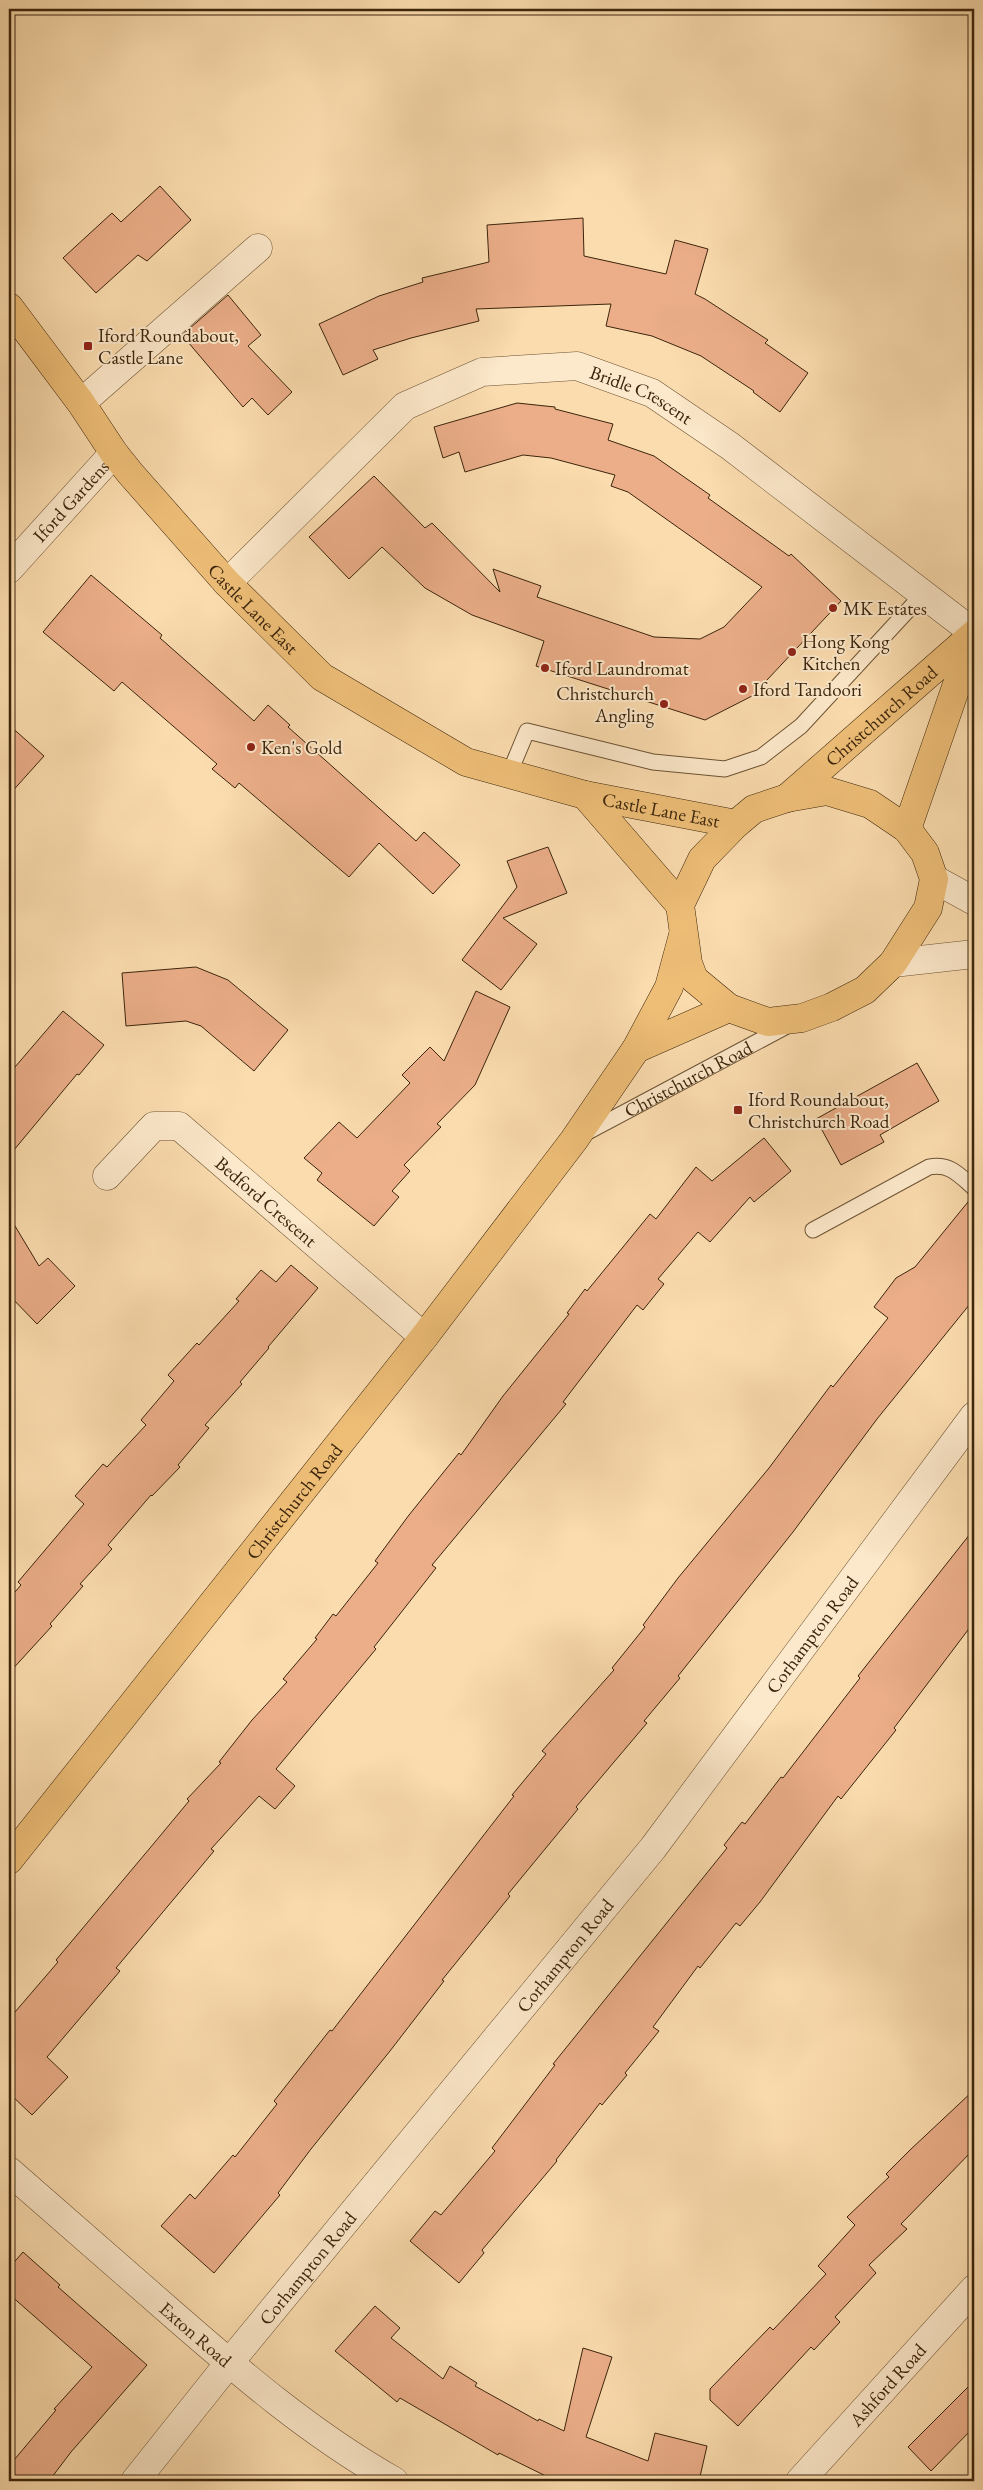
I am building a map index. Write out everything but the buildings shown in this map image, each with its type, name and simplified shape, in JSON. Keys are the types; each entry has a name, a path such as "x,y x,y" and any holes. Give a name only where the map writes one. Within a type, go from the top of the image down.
{"main road":[{"name":"Castle Lane East","path":"9,307 81,403 114,453 227,584 322,677 466,762 585,795 736,824"},
{"name":"Christchurch Road","path":"787,798 974,634"},
{"name":"Christchurch Road","path":"907,829 974,634"},
{"path":"828,791 870,804 907,829 925,853 934,879 928,908 893,963 865,990 832,1007 802,1018 768,1022 729,1008 694,979 688,964 680,905 702,859 736,824 754,809 787,798 828,791"},
{"name":"Castle Lane East","path":"585,795 680,905"},
{"name":"Christchurch Road","path":"9,1860 424,1336 574,1140 636,1049 669,987 683,935"},
{"path":"636,1049 729,1008"}],"street":[{"path":"81,403 258,248"},
{"name":"Bridle Crescent","path":"227,584 405,406 482,372 577,366 652,393 730,446 974,634"},
{"name":"Iford Gardens","path":"9,570 114,453"},
{"path":"934,879 974,901"},
{"path":"893,963 974,954"},
{"name":"Bedford Crescent","path":"107,1176 154,1126 179,1126 424,1336"},
{"name":"Corhampton Road","path":"135,2481 654,1848 974,1416"},
{"name":"Exton Road","path":"9,2172 229,2364 286,2410 355,2459 394,2481"},
{"name":"Ashford Road","path":"800,2481 974,2289"}],"lane":[{"path":"509,774 527,731 662,763 725,769 761,757 800,726 922,594"},
{"name":"Christchurch Road","path":"574,1140 802,1018"},
{"path":"813,1230 929,1167 941,1165 952,1169 974,1188"}],"place":[{"name":"Iford Roundabout, Castle Lane","path":"88,346"},
{"name":"MK Estates","path":"833,608"},
{"name":"Hong Kong Kitchen","path":"792,652"},
{"name":"Iford Laundromat","path":"545,668"},
{"name":"Iford Tandoori","path":"743,689"},
{"name":"Christchurch Angling","path":"664,704"},
{"name":"Ken's Gold","path":"251,747"},
{"name":"Iford Roundabout, Christchurch Road","path":"738,1110"}]}
